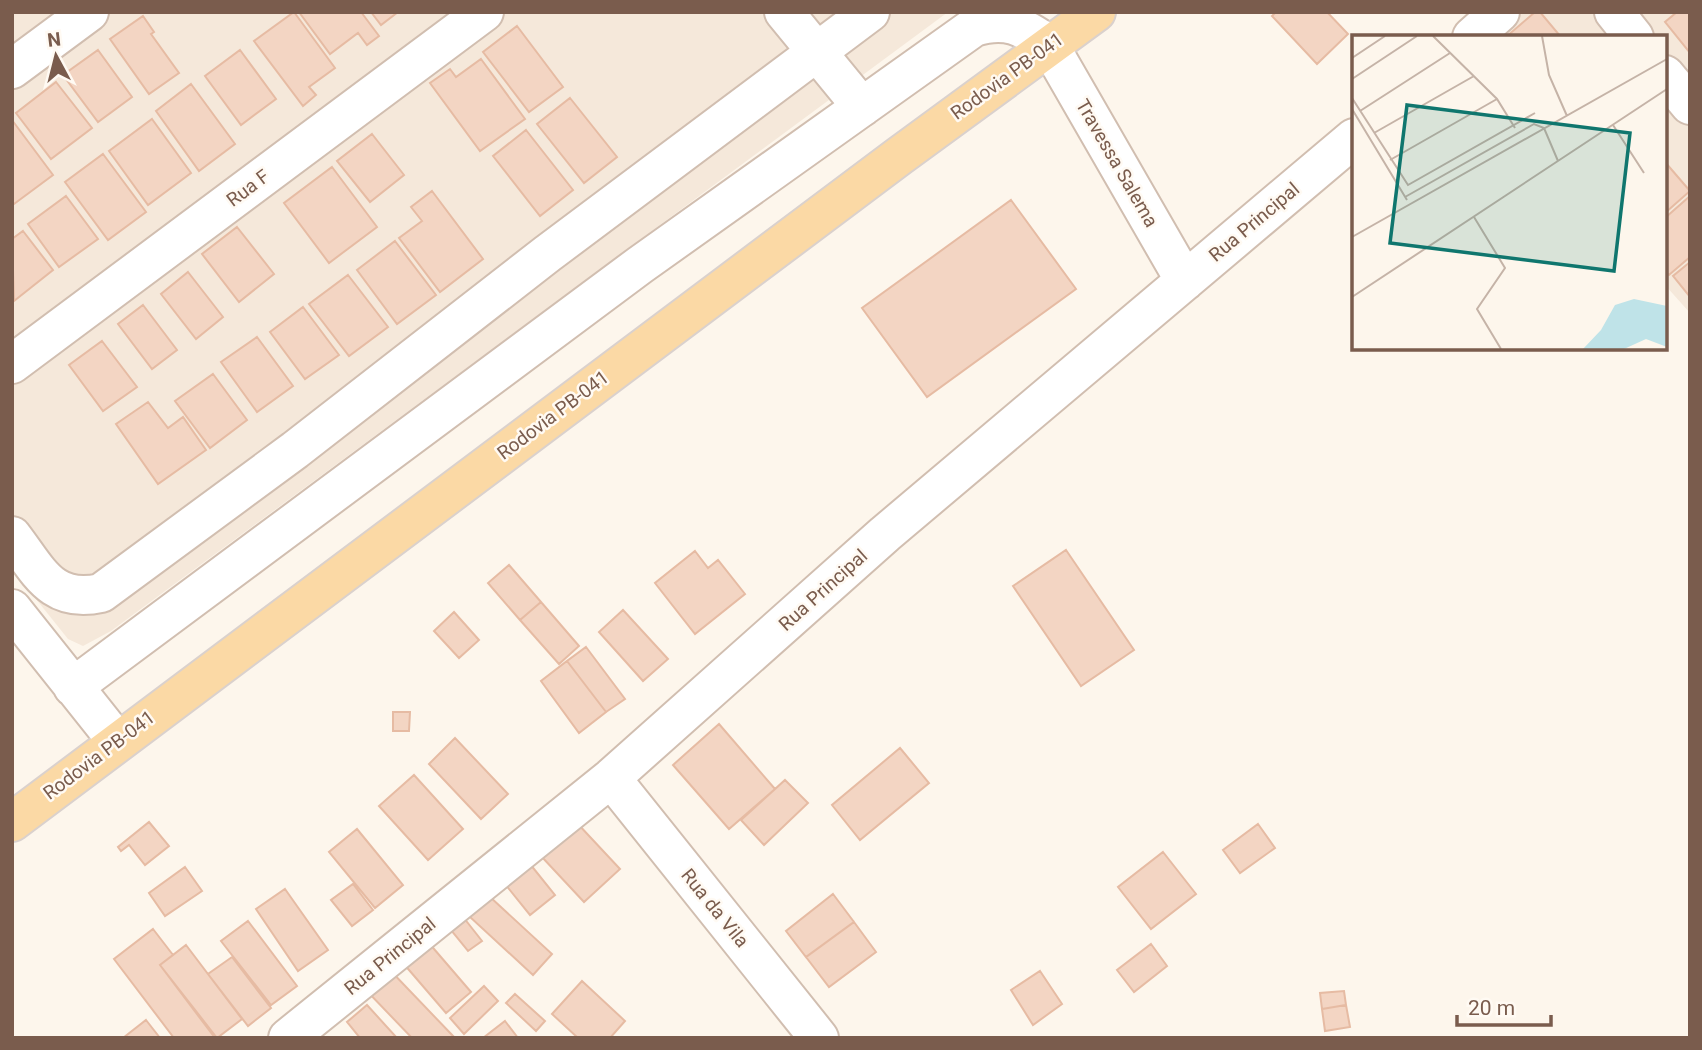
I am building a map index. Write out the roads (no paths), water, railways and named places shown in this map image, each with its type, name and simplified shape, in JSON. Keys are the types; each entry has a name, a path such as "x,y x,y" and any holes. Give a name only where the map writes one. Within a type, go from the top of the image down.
{"main road":[{"name":"Rodovia PB-041","path":"12,821 1096,12"}],"street":[{"path":"12,69 89,12"},
{"name":"Rua F","path":"12,364 484,12"},
{"path":"784,12 862,107"},
{"path":"12,536 48,582 61,593 71,597 101,593 295,450 536,262 870,12"},
{"path":"1474,35 1500,12"},
{"path":"1614,12 1632,35"},
{"path":"73,687 630,273 974,27 1007,21 1024,27 1049,45"},
{"name":"Travessa Salema","path":"1049,45 1185,281"},
{"path":"1667,77 1690,106"},
{"name":"Rua Principal","path":"288,1038 611,778 885,534 1352,140"},
{"path":"12,609 117,741"},
{"name":"Rua da Vila","path":"611,778 819,1038"}]}
